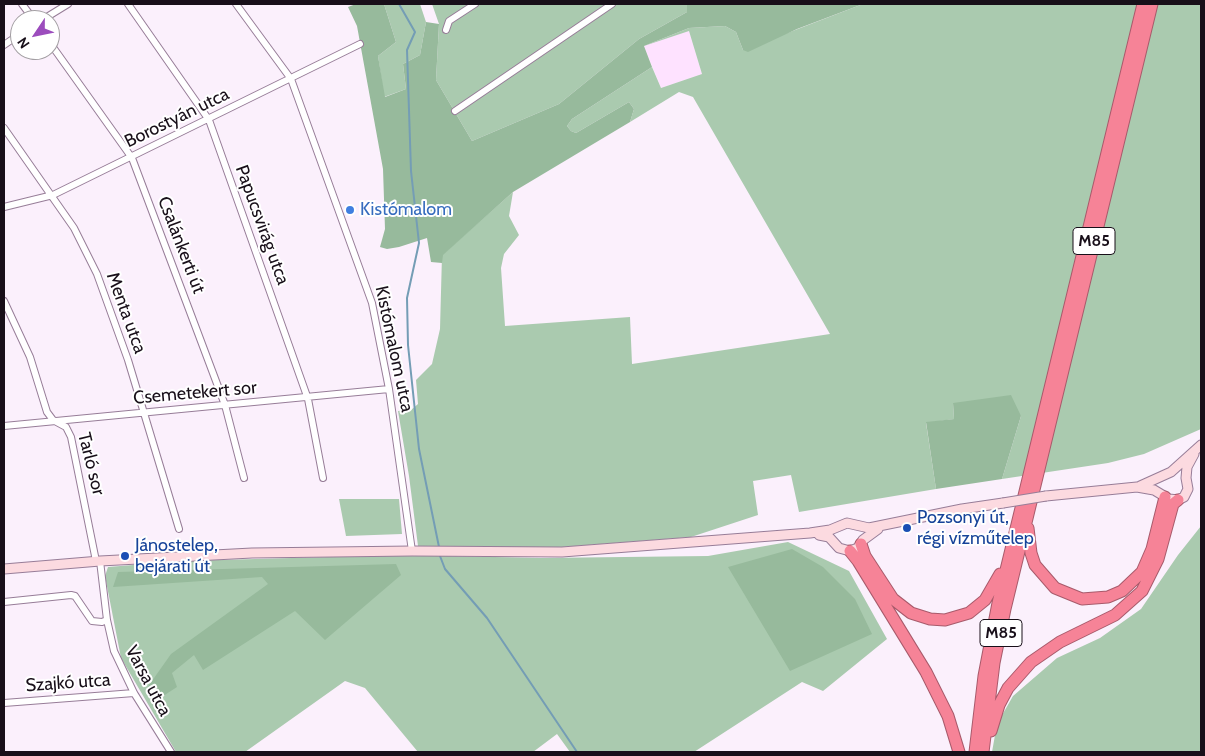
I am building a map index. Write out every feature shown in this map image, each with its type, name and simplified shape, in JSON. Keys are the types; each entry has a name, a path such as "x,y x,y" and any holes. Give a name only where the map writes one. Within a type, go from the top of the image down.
{"highway":[{"name":"M85","path":"975,752 988,654 1009,557 1143,4"},
{"name":"M85","path":"984,752 994,663 1027,516 1152,4"},
{"path":"1027,516 1031,553 1040,573 1055,588 1065,594 1082,599 1095,600 1122,592 1142,572 1152,549 1163,495"},
{"path":"984,752 999,705 1018,674 1031,662 1060,642 1115,615 1142,590 1158,558 1174,504 1178,500"},
{"path":"862,542 865,556 893,599 911,613 930,619 958,618 977,607 991,592 1009,557"},
{"path":"850,552 858,561 926,672 948,716 959,752"}],"main road":[{"path":"4,569 98,561 252,553 562,552 810,533 838,527 847,523 859,527 883,527 933,514 1046,496 1137,487 1167,474 1194,454 1201,445"},
{"path":"1137,487 1178,500 1184,497 1188,489 1186,478 1194,454"},
{"path":"1167,474 1179,473 1186,478"},
{"path":"1163,495 1160,484 1167,474"},
{"path":"835,543 835,533 838,527"},
{"path":"859,527 862,542"},
{"path":"810,533 828,537 844,551 850,552 883,527"}],"street":[{"name":"Papucsvirág utca","path":"128,4 209,120 308,398 323,478"},
{"name":"Kistómalom utca","path":"236,4 292,79 372,303 389,389 412,551"},
{"path":"446,30 449,21 475,4"},
{"path":"455,111 612,4"},
{"name":"Borostyán utca","path":"4,207 53,195 132,158 360,44"},
{"name":"Csalánkerti út","path":"60,57 132,158 225,405 244,478"},
{"name":"Menta utca","path":"4,128 53,195 74,228 97,274 144,413 179,529"},
{"name":"Tarló sor","path":"4,301 30,357 47,412 57,422 66,427 71,437 98,561"},
{"name":"Csemetekert sor","path":"4,426 389,389"},
{"name":"Varsa utca","path":"98,561 114,651 134,693 171,752"},
{"path":"4,602 76,596 92,621 102,622 107,620"},
{"name":"Szajkó utca","path":"4,703 134,693"}],"shaded area":[{"path":"689,31 702,74 661,88 644,46"}],"green space":[{"path":"356,4 384,4 396,42 378,56 385,97 406,89 403,64 420,55 426,22 439,24 436,80 472,141 559,104 639,39 687,12 687,4 863,4 797,29 748,52 743,50 736,32 725,26 689,28 644,46 652,67 572,119 567,126 576,133 629,102 634,109 630,122 513,192 443,255 442,263 431,262 427,238 399,247 387,249 380,247 385,229 383,169 357,26 348,7"},
{"path":"384,4 420,4 426,22 420,55 403,64 406,89 384,97 378,56 396,42"},
{"path":"432,4 687,4 687,12 639,39 559,104 472,141 436,80 439,24"},
{"path":"863,4 1201,4 1201,429 1144,454 1108,463 1002,479 1021,416 953,403 954,419 926,423 936,489 799,512 791,475 753,481 758,515 691,537 563,547 418,546 398,411 411,410 418,404 416,380 432,364 440,329 442,255 513,192 509,216 519,235 504,254 501,268 505,326 630,317 632,364 830,334 693,97 679,92 630,122 634,109 629,102 576,133 567,126 572,119 652,67 661,88 702,74 689,31 644,46 689,28 725,26 736,32 743,50"},
{"path":"1011,395 1021,416 1002,479 936,489 926,422 954,419 953,403"},
{"path":"339,499 399,499 402,534 346,536"},
{"path":"1201,526 1201,752 992,752 997,724 1013,696 1057,658 1100,638 1141,609 1178,555"},
{"path":"788,542 849,571 887,639 823,691 802,682 694,752 570,752 557,734 533,752 418,752 365,688 345,681 245,752 176,752 121,658 105,576 108,567 182,561 401,555 541,558 708,556"},
{"path":"792,549 823,567 855,599 872,634 790,671 728,567"},
{"path":"396,564 401,575 325,640 295,611 203,670 194,655 172,673 177,687 157,700 147,688 171,654 268,584 262,577 113,587 118,572"}],"waterway":[{"path":"399,4 415,32 407,50 411,171 419,243 407,298 408,345 419,449 439,547"},
{"path":"440,556 445,569 487,618 577,752"}],"place":[{"name":"Kistómalom","path":"350,210"},
{"name":"Pozsonyi út, régi vízműtelep","path":"907,528"},
{"name":"Jánostelep, bejárati út","path":"125,556"}]}
